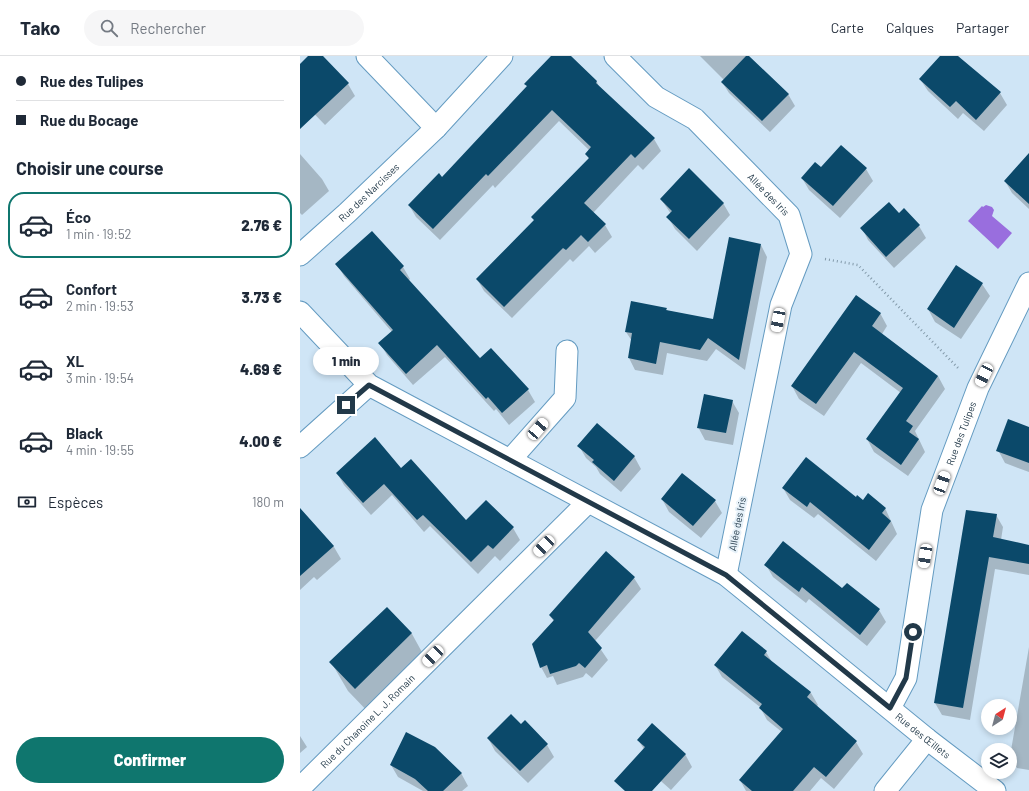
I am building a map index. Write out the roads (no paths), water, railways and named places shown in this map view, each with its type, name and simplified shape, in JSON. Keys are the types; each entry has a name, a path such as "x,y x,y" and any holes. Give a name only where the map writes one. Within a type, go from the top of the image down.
{"street":[{"path":"367,56 436,128"},
{"name":"Rue des Narcisses","path":"300,255 347,213 436,128 502,56"},
{"name":"Allée des Iris","path":"615,56 656,97 695,119 789,214 801,254 781,305 726,575"},
{"name":"Rue des Tulipes","path":"890,708 906,678 932,510 978,388 1029,283"},
{"name":"Rue des Œillets","path":"300,312 369,385 726,575 927,739 995,791"},
{"path":"510,460 565,398 567,351"},
{"path":"300,447 369,385"},
{"name":"Rue du Chanoine L. J. Romain","path":"300,788 588,502"},
{"path":"885,791 927,739"}]}
